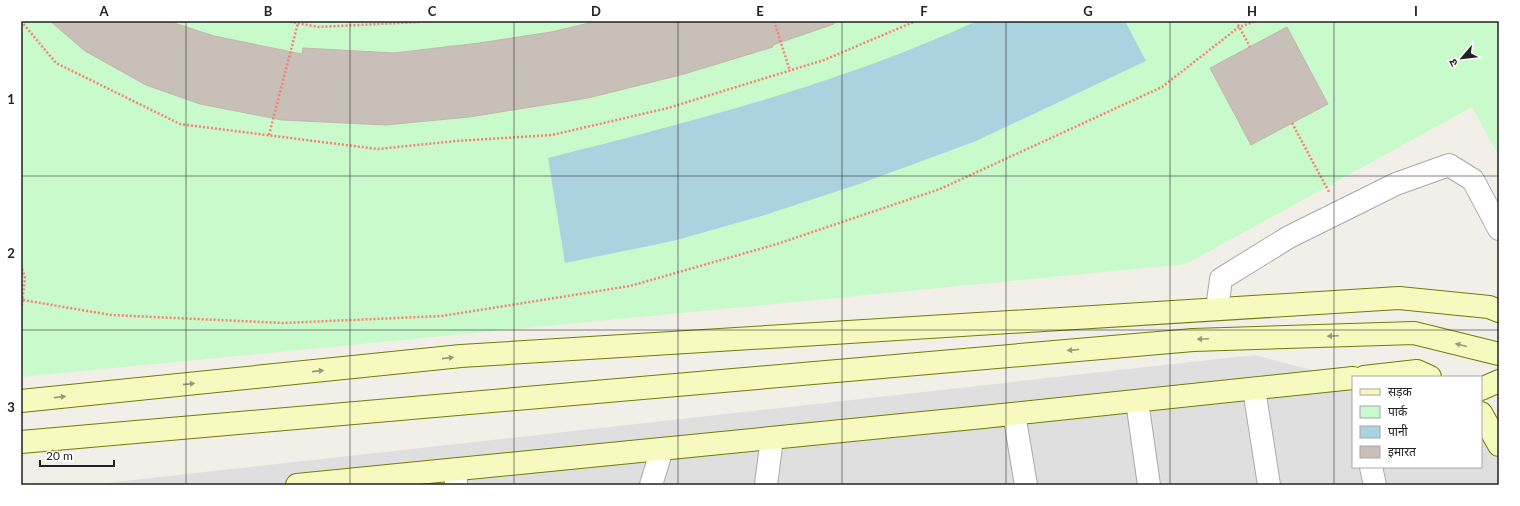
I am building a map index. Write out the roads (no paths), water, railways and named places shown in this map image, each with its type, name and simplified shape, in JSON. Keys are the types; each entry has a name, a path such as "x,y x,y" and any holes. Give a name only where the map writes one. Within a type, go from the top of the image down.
{"street":[{"path":"1217,309 1222,279 1289,237 1396,184 1449,165 1473,180 1499,229"},
{"path":"21,401 461,356 1217,309 1399,298 1489,307 1499,311"},
{"path":"21,442 1193,340 1414,333 1499,354"},
{"path":"1386,376 1417,371 1428,376"},
{"path":"297,485 456,477 662,449 1254,389 1352,381"},
{"path":"1482,389 1499,381"},
{"path":"1254,389 1268,485"},
{"path":"1137,401 1149,485"},
{"path":"1014,414 1026,485"},
{"path":"1482,415 1499,445"},
{"path":"766,485 772,438"},
{"path":"651,485 662,449"},
{"path":"1371,468 1375,485"}],"water":[{"path":"977,21 1125,21 1146,61 976,141 865,182 765,215 673,241 565,263 548,158 712,115 820,82 873,64"}]}
